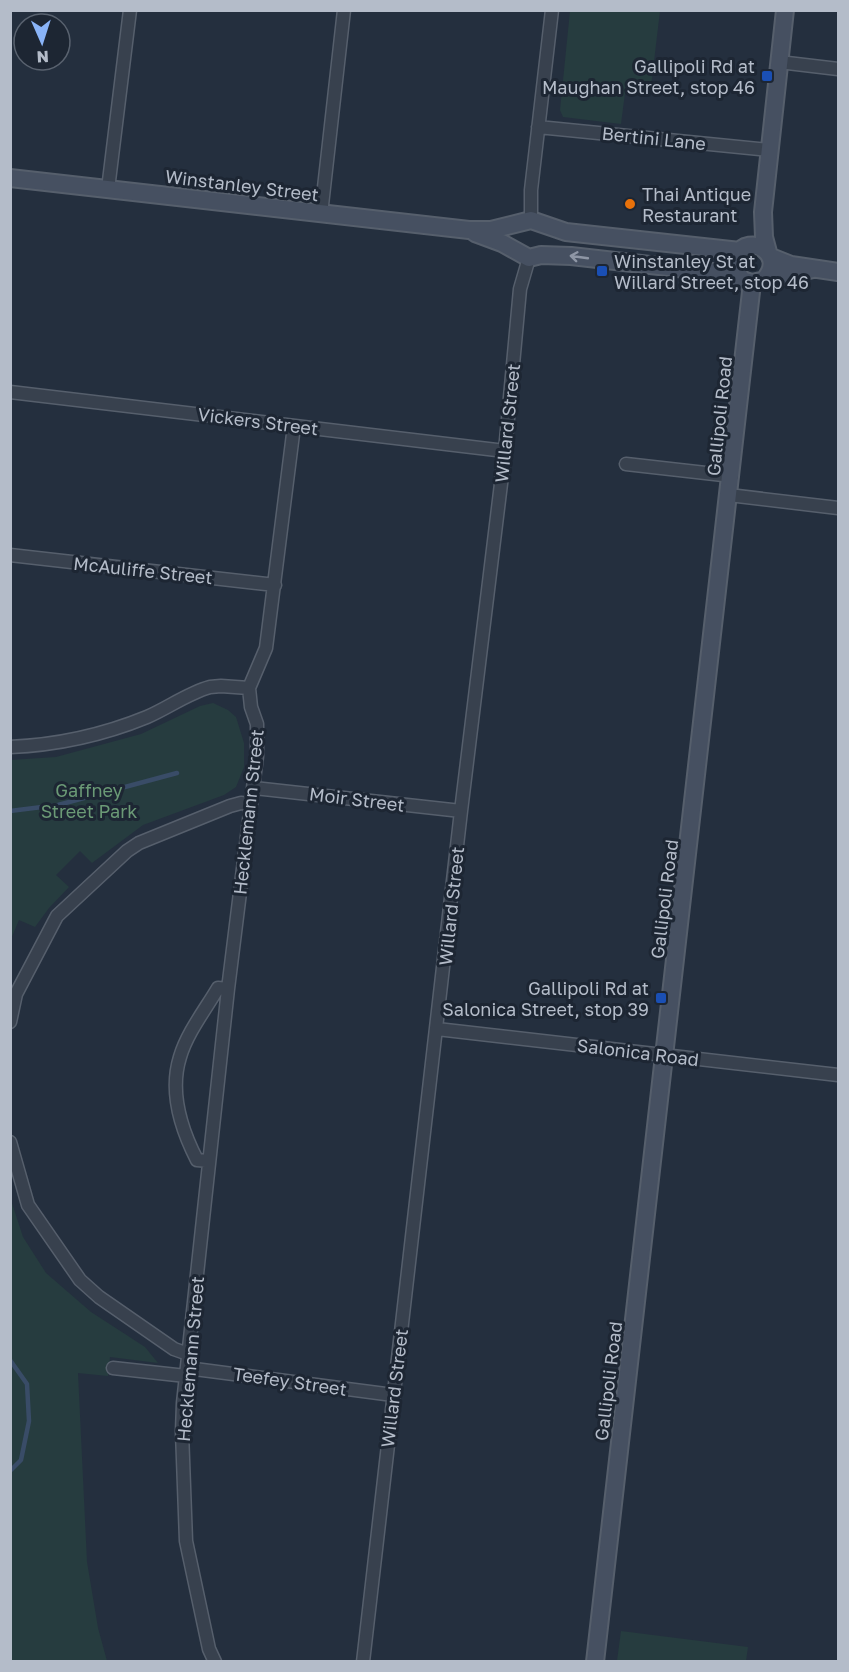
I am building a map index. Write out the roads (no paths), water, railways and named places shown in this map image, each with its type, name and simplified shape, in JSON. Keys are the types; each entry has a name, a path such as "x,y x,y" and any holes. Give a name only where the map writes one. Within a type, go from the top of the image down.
{"street":[{"path":"108,189 130,10"},
{"path":"321,214 344,10"},
{"path":"531,222 531,190 552,10"},
{"path":"763,212 755,236 735,261 737,273 752,280 771,269 764,237 763,212 785,10"},
{"path":"779,62 838,69"},
{"name":"Bertini Lane","path":"538,127 769,150"},
{"name":"Winstanley Street","path":"10,178 469,230 491,230 531,222 566,231 743,249 757,246 769,255 791,265 838,272"},
{"path":"531,222 547,228 551,240 549,246 529,255 514,247 513,234 531,222"},
{"name":"Winstanley Street","path":"469,230 529,255 571,256 712,272 752,280 813,269"},
{"name":"Willard Street","path":"363,1662 505,451 520,289 529,255"},
{"name":"Gallipoli Road","path":"595,1662 732,476 752,280"},
{"name":"Vickers Street","path":"10,392 505,451"},
{"path":"10,747 61,743 99,734 146,717 210,687 249,688 266,648 294,426"},
{"path":"626,464 732,476"},
{"path":"729,495 838,508"},
{"name":"McAuliffe Street","path":"10,555 274,585"},
{"name":"Hecklemann Street","path":"215,1662 209,1649 186,1541 182,1432 186,1372 228,989 254,788 258,732 249,700 249,688"},
{"name":"Moir Street","path":"254,788 461,811"},
{"path":"10,1022 16,994 53,923 67,905 139,843 230,806 241,803 251,804"},
{"path":"209,1161 197,1160 189,1144 178,1112 176,1082 179,1058 188,1037 218,988 228,989"},
{"name":"Salonica Road","path":"436,1029 838,1075"},
{"path":"10,1142 28,1205 80,1280 99,1297 174,1349 188,1353"},
{"name":"Teefey Street","path":"113,1368 186,1372 393,1395"}],"waterway":[{"path":"10,811 58,805 177,773"},
{"path":"10,1360 27,1384 29,1421 21,1460 10,1471"}],"place":[{"name":"Gallipoli Rd at Maughan Street, stop 46","path":"767,76"},
{"name":"Thai Antique Restaurant","path":"630,204"},
{"name":"Winstanley St at Willard Street, stop 46","path":"602,271"},
{"name":"Gallipoli Rd at Salonica Street, stop 39","path":"661,998"}],"park label":[{"name":"Gaffney Street Park","path":"89,800"}]}
